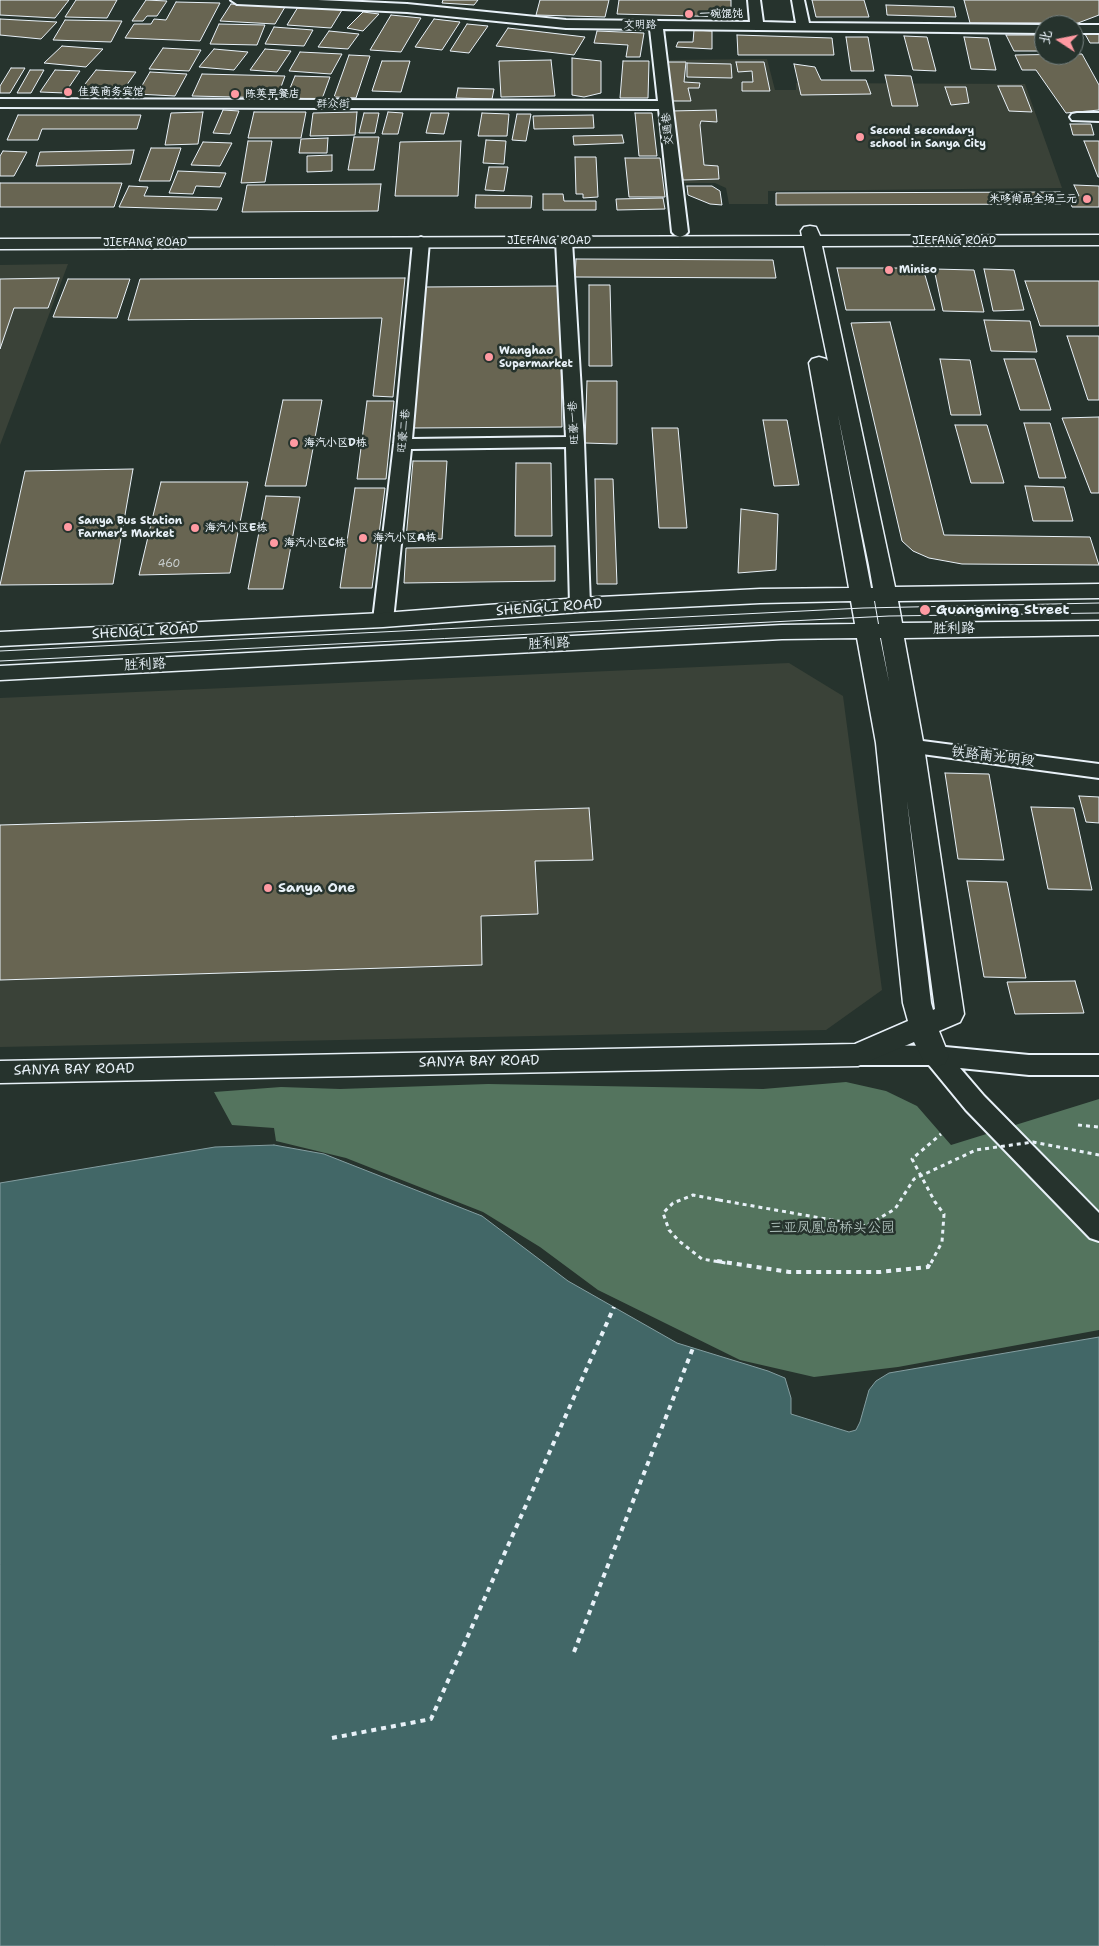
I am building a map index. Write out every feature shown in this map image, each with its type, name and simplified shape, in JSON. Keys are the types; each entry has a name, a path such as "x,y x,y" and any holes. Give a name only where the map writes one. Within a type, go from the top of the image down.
{"main road":[{"name":"JIEFANG ROAD","path":"0,244 564,241 1099,231"},
{"name":"JIEFANG ROAD","path":"0,233 680,232 804,236 1099,240"},
{"path":"804,236 885,594 879,630"},
{"path":"804,236 860,594 879,630 900,745 918,1003 928,1044 935,1056"},
{"name":"SHENGLI ROAD","path":"0,639 383,620 580,605 760,596 1099,591"},
{"name":"胜利路","path":"0,673 782,632 1099,628"},
{"name":"SANYA BAY ROAD","path":"0,1072 789,1055 858,1056 950,1014 900,745"}],"street":[{"name":"文明路","path":"237,0 409,4 566,24 1034,29"},
{"path":"754,0 757,27"},
{"path":"798,0 803,27"},
{"name":"交通巷","path":"656,25 680,232"},
{"path":"1084,29 1099,29"},
{"name":"群众街","path":"0,103 665,105"},
{"path":"1077,117 1099,117"},
{"name":"旺豪一巷","path":"564,241 575,442 580,605"},
{"name":"旺豪二巷","path":"383,620 421,242"},
{"path":"402,444 575,442"},
{"name":"铁路南光明段","path":"900,745 1099,771"},
{"path":"858,1056 935,1056 1029,1066 1099,1066"},
{"path":"935,1056 975,1103 1099,1230"}],"path":[{"path":"1078,1125 1099,1127"},
{"path":"942,1134 912,1159 935,1202 944,1214 942,1242 928,1267 880,1272 789,1272 702,1259 679,1242 669,1230 663,1213 673,1203 693,1195 866,1226 895,1209 914,1179 976,1150 1033,1142 1099,1155"},
{"path":"332,1738 431,1719 614,1307"},
{"path":"574,1652 693,1348"}],"shaded area":[{"name":"Second secondary school in Sanya City","path":"767,59 775,90 796,90 796,83 1025,84 1062,188 768,191 768,204 729,204 726,188 715,183 683,183 666,60"},
{"path":"68,264 0,445 0,265"},
{"path":"789,663 843,696 882,990 826,1030 0,1047 0,698"}],"green space":[{"name":"三亚凤凰岛桥头公园","path":"846,1082 886,1091 917,1106 951,1145 1099,1099 1099,1330 898,1367 814,1377 740,1360 598,1290 540,1247 483,1212 346,1158 276,1141 274,1128 232,1125 214,1092 281,1087 340,1089 488,1084 763,1089"}],"water":[{"path":"274,1145 324,1154 482,1216 568,1281 677,1343 785,1378 791,1398 791,1414 849,1432 856,1430 860,1422 869,1390 876,1381 889,1373 1099,1337 1099,1946 0,1946 0,1183 215,1147"}],"building":[{"path":"0,0 69,0 55,18 0,15"},
{"path":"76,0 117,0 107,18 65,17"},
{"path":"146,0 167,1 157,16 147,16 143,21 132,21"},
{"path":"443,0 478,0 474,5 442,3"},
{"path":"540,0 609,0 605,17 536,15"},
{"path":"619,0 731,0 731,17 617,14"},
{"path":"812,0 864,0 869,17 816,17"},
{"path":"964,0 1099,0 1099,15 1084,21 1084,15 1034,15 1034,23 970,23"},
{"path":"176,2 220,3 200,41 125,38 134,24 151,24 154,19 166,20"},
{"path":"231,4 285,7 275,24 220,21"},
{"path":"886,5 954,7 956,17 887,15"},
{"path":"298,7 342,10 331,28 287,25"},
{"path":"363,12 379,14 363,31 347,28"},
{"path":"391,15 421,18 401,52 370,50"},
{"path":"0,19 57,22 41,39 0,35"},
{"path":"434,19 460,22 442,50 415,47"},
{"path":"65,20 122,21 111,42 53,40"},
{"path":"219,24 265,25 257,45 210,44"},
{"path":"467,24 488,26 469,53 450,51"},
{"path":"274,27 313,30 304,46 265,44"},
{"path":"508,28 585,37 574,55 496,46"},
{"path":"694,30 712,31 712,49 676,47 678,42 693,42"},
{"path":"329,31 359,34 348,49 318,47"},
{"path":"597,31 644,33 640,57 626,57 628,45 594,43"},
{"path":"1085,34 1099,34 1099,43 1090,43"},
{"path":"737,35 832,38 834,55 738,55"},
{"path":"1006,35 1034,35 1034,51 1014,51"},
{"path":"904,36 927,37 936,71 913,70"},
{"path":"846,37 868,37 874,71 851,71"},
{"path":"964,37 988,38 996,70 971,69"},
{"path":"62,46 103,49 86,67 44,63"},
{"path":"163,48 201,50 189,71 149,69"},
{"path":"214,49 248,52 234,70 199,67"},
{"path":"265,49 291,51 277,72 250,70"},
{"path":"300,52 342,54 331,74 289,71"},
{"path":"349,55 370,56 356,98 334,97"},
{"path":"1015,55 1034,55 1034,65 1084,65 1084,58 1099,85 1099,110 1066,113 1036,70 1022,70"},
{"path":"572,58 601,61 601,93 584,97 572,95"},
{"path":"551,60 555,96 501,97 499,61"},
{"path":"382,61 410,61 401,92 372,91"},
{"path":"623,61 649,61 648,98 620,98"},
{"path":"668,62 686,62 684,82 700,83 699,88 688,88 691,101 672,101"},
{"path":"736,62 764,62 770,91 742,91 742,82 753,82 752,71 738,72"},
{"path":"687,63 731,64 732,78 687,77"},
{"path":"794,64 815,67 821,80 866,80 871,94 801,95"},
{"path":"11,68 25,68 10,93 0,93 0,86"},
{"path":"30,70 44,70 31,93 17,93"},
{"path":"55,70 80,71 65,93 40,92"},
{"path":"96,70 136,72 119,96 78,93"},
{"path":"150,72 187,74 175,96 137,94"},
{"path":"202,74 285,76 277,98 192,96"},
{"path":"885,75 911,76 918,106 892,106"},
{"path":"295,76 330,77 322,99 286,98"},
{"path":"998,86 1022,86 1032,112 1009,111"},
{"path":"945,87 966,87 969,103 951,105"},
{"path":"458,88 494,89 492,99 456,98"},
{"path":"223,110 239,111 230,134 213,133"},
{"path":"716,110 717,122 701,121 700,125 704,165 718,166 719,179 683,180 671,111"},
{"path":"203,112 198,144 165,145 171,113"},
{"path":"254,112 306,112 301,138 248,138"},
{"path":"357,112 355,135 310,136 313,113"},
{"path":"388,112 403,113 398,134 382,134"},
{"path":"364,113 379,113 375,133 359,133"},
{"path":"431,113 449,113 444,134 426,133"},
{"path":"482,113 509,114 507,136 478,136"},
{"path":"635,113 652,113 657,156 639,156"},
{"path":"517,114 531,114 526,141 512,140"},
{"path":"18,115 141,115 137,129 42,129 38,140 7,140"},
{"path":"593,115 594,128 534,129 533,116"},
{"path":"1070,124 1091,124 1094,135 1073,135"},
{"path":"622,135 624,143 574,145 573,136"},
{"path":"354,137 379,137 374,170 348,170"},
{"path":"328,138 327,153 299,153 301,139"},
{"path":"486,140 506,141 504,164 483,163"},
{"path":"248,141 272,141 265,182 241,183"},
{"path":"461,141 458,196 395,196 400,142"},
{"path":"1084,141 1099,141 1099,177 1098,177"},
{"path":"203,142 232,143 220,166 191,165"},
{"path":"151,148 181,148 170,181 139,181"},
{"path":"134,150 131,164 36,166 40,152"},
{"path":"3,151 27,152 14,176 0,176 0,156"},
{"path":"332,155 332,171 307,172 307,156"},
{"path":"575,157 596,157 598,197 583,198 583,194 576,194"},
{"path":"625,158 660,158 665,197 629,197"},
{"path":"489,167 508,167 504,191 485,190"},
{"path":"178,171 226,173 220,187 196,186 193,194 169,193"},
{"path":"0,183 122,183 114,207 0,207"},
{"path":"381,184 378,211 242,212 247,185"},
{"path":"1074,185 1099,186 1099,207 1072,207 1069,196 1079,196"},
{"path":"129,186 148,187 144,196 222,198 217,210 119,207"},
{"path":"687,186 712,186 720,191 722,205 710,204 688,195"},
{"path":"1060,192 1061,204 776,205 776,193"},
{"path":"543,194 563,194 564,201 596,201 596,210 543,210"},
{"path":"476,195 532,196 531,208 475,208"},
{"path":"663,198 665,209 617,210 616,199"},
{"path":"576,259 773,260 776,278 575,277"},
{"path":"837,268 923,268 935,310 846,310"},
{"path":"934,269 974,270 984,312 943,311"},
{"path":"984,269 1014,270 1024,310 993,311"},
{"path":"59,278 48,308 14,308 0,349 0,279"},
{"path":"405,278 393,397 373,396 382,318 128,320 140,279"},
{"path":"68,279 130,279 117,318 53,317"},
{"path":"1025,281 1099,281 1099,326 1040,326"},
{"path":"589,285 610,285 612,366 589,366"},
{"name":"Wanghao Supermarket","path":"560,286 562,427 411,428 423,287"},
{"path":"984,320 1030,321 1037,352 991,351"},
{"path":"890,322 944,535 1090,537 1099,565 962,564 929,558 913,551 902,541 851,323"},
{"path":"1067,336 1099,336 1099,400 1088,400"},
{"path":"940,359 970,360 981,415 951,415"},
{"path":"1004,359 1035,359 1051,410 1020,410"},
{"path":"587,381 617,381 617,444 585,443"},
{"name":"海汽小区D栋","path":"283,400 322,400 306,486 265,486"},
{"path":"367,401 394,401 386,479 357,479"},
{"path":"1099,417 1099,493 1091,493 1062,418"},
{"path":"763,420 787,420 799,485 774,486"},
{"path":"1024,423 1050,423 1066,478 1039,478"},
{"path":"955,425 987,425 1004,483 971,483"},
{"path":"652,428 678,428 687,528 659,528"},
{"path":"413,461 447,461 442,539 406,539"},
{"path":"516,463 551,463 552,536 515,536"},
{"name":"Sanya Bus Station Farmer’s Market","path":"133,469 113,584 0,585 25,471"},
{"path":"595,479 613,479 617,584 597,584"},
{"name":"海汽小区E栋","path":"161,482 248,482 230,573 139,575"},
{"path":"1025,486 1064,487 1073,521 1033,521"},
{"name":"海汽小区A栋","path":"355,488 385,488 372,588 340,588"},
{"name":"海汽小区C栋","path":"266,496 300,497 283,589 248,589"},
{"path":"741,509 778,514 776,570 738,573"},
{"path":"555,546 555,581 404,583 406,548"},
{"path":"945,773 989,774 1004,860 958,859"},
{"path":"1079,796 1099,797 1099,823 1086,822"},
{"path":"1031,807 1074,808 1092,890 1048,889"},
{"name":"Sanya One","path":"589,808 593,860 535,861 538,914 481,916 482,965 0,980 0,825"},
{"path":"967,881 1007,882 1026,978 984,977"},
{"path":"1075,981 1084,1013 1015,1014 1007,982"}],"tram line":[{"path":"0,651 863,608 1099,603"},
{"path":"0,661 889,616 1099,613"}],"place":[{"name":"一碗馄饨","path":"689,14"},
{"name":"佳英商务宾馆","path":"68,92"},
{"name":"陈英早餐店","path":"235,94"},
{"name":"Second secondary school in Sanya City","path":"860,137"},
{"name":"米哆尚品全场三元","path":"1087,199"},
{"name":"Miniso","path":"889,270"},
{"name":"Wanghao Supermarket","path":"489,357"},
{"name":"海汽小区D栋","path":"294,443"},
{"name":"Sanya Bus Station Farmer’s Market","path":"68,527"},
{"name":"海汽小区E栋","path":"195,528"},
{"name":"海汽小区A栋","path":"363,538"},
{"name":"海汽小区C栋","path":"274,543"},
{"name":"Guangming Street","path":"925,610"},
{"name":"Sanya One","path":"268,888"}]}
